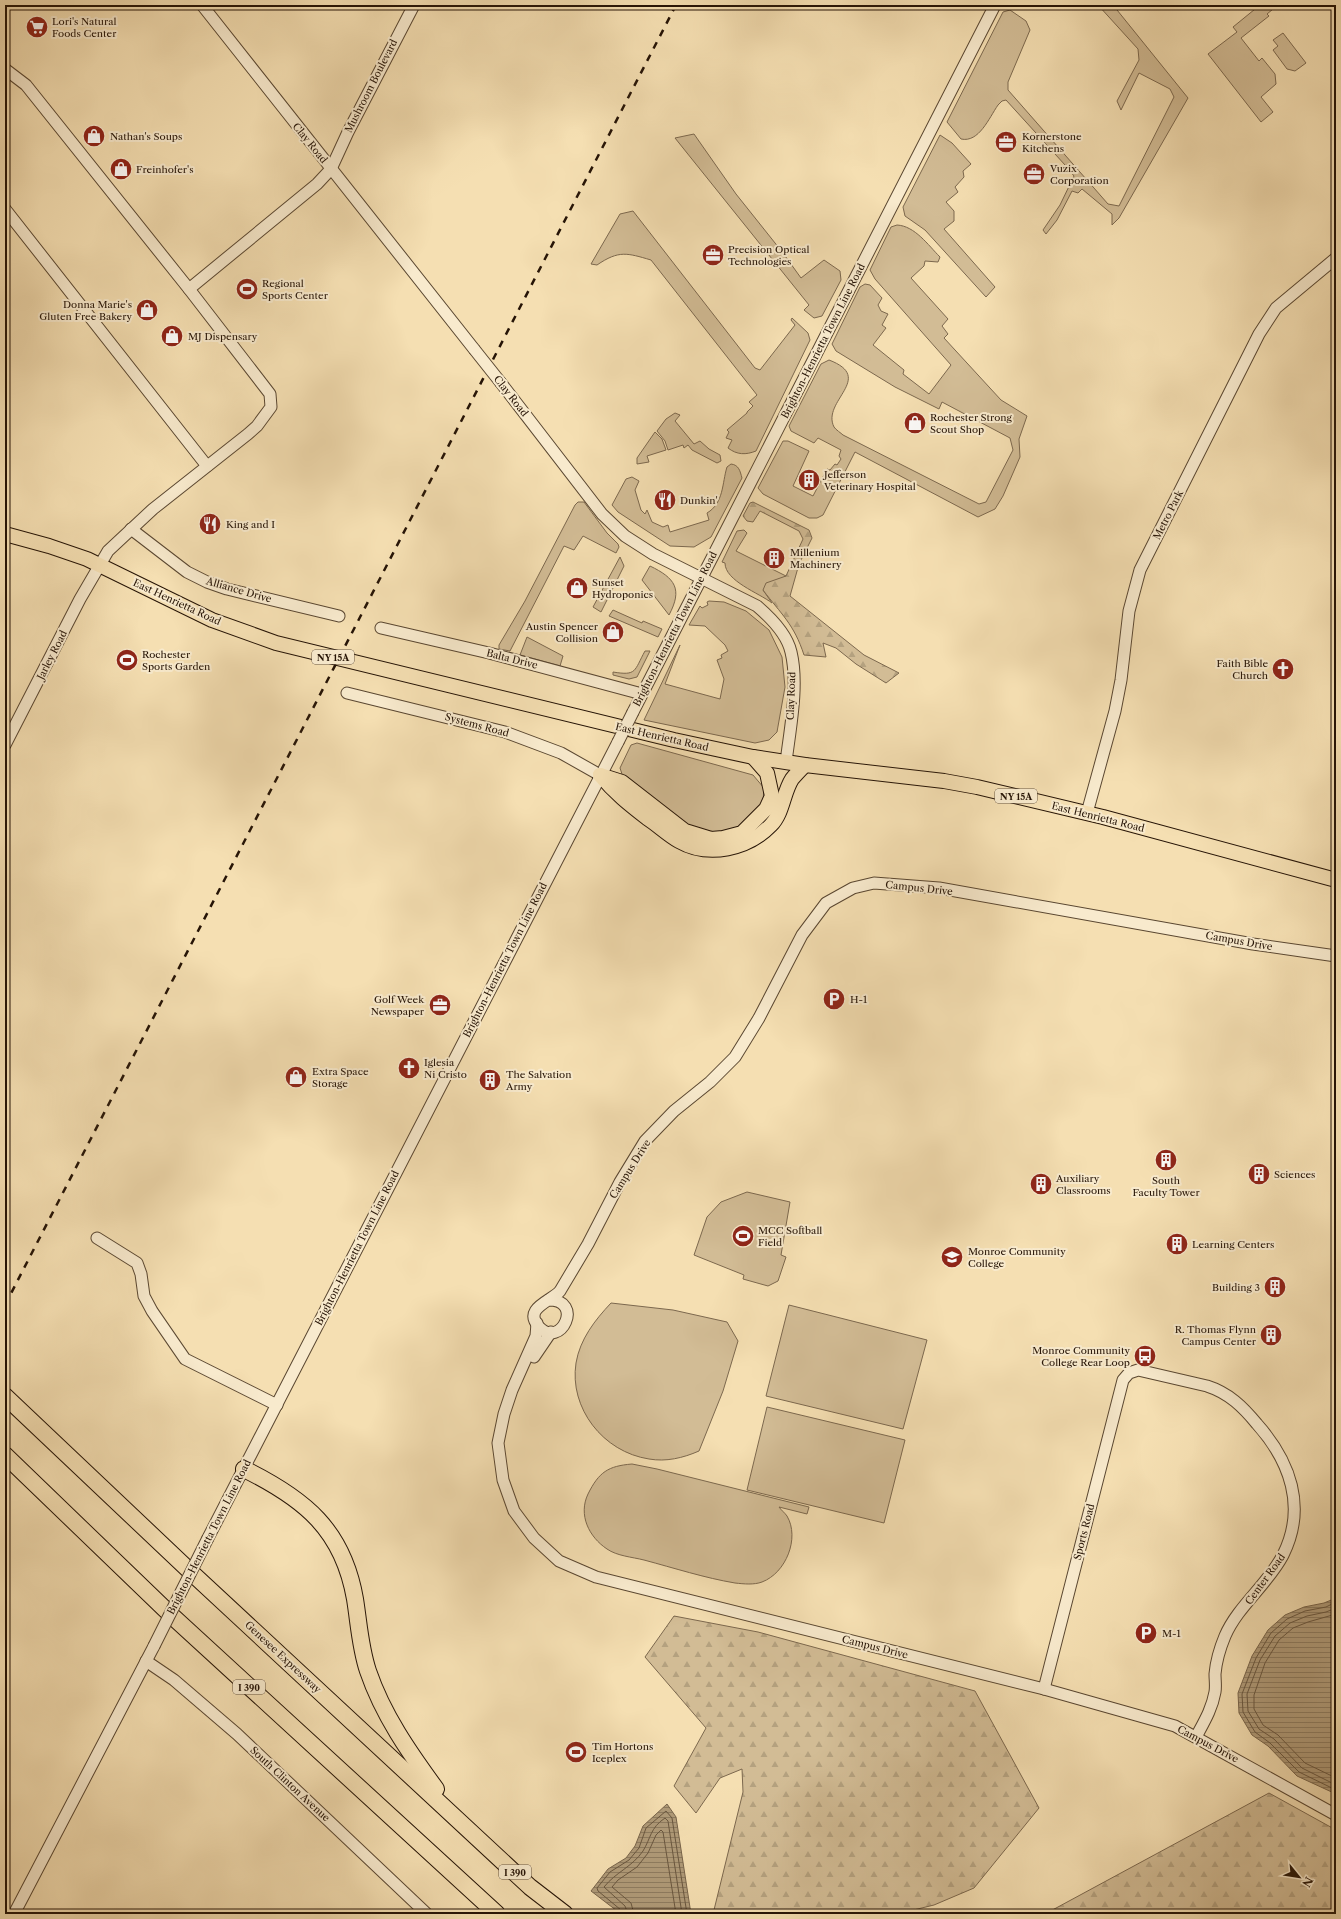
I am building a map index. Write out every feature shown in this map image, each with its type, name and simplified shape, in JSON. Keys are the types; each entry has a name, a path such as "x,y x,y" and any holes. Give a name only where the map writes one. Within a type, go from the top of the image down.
{"highway":[{"name":"Genesee Expressway","path":"5,1396 188,1570 530,1886 565,1914"},
{"name":"I 390","path":"5,1455 171,1615 498,1914"},
{"path":"244,1469 266,1480 298,1500 330,1532 348,1570 355,1598 361,1646 368,1672 385,1713 398,1736 421,1770 467,1828"}],"main road":[{"name":"East Henrietta Road","path":"5,534 49,546 99,564 212,620 276,643 674,740 753,757 805,765 951,782 1088,813 1336,880"},
{"path":"600,775 622,782 685,831 711,839 723,838 742,833 766,809 772,796 767,773 753,757"},
{"path":"600,775 614,793 679,842 698,848 715,850 732,848 754,839 772,824 779,812 793,778 805,765"}],"street":[{"name":"Clay Road","path":"202,5 501,383 602,514 625,536 653,554 757,606 769,616 786,639 791,652 794,682 786,762"},
{"name":"Mushroom Boulevard","path":"190,289 317,184 331,169 348,132 414,5"},
{"name":"Brighton-Henrietta Town Line Road","path":"14,1914 154,1646 208,1538 618,742 995,5"},
{"path":"5,69 26,85 190,289 270,394 271,407 257,426 130,528 108,551 99,564"},
{"path":"5,209 207,466"},
{"name":"Metro Park","path":"1088,813 1115,711 1121,680 1129,611 1140,570 1259,334 1276,308 1336,258"},
{"name":"Alliance Drive","path":"130,528 187,572 207,582 227,589 339,616"},
{"name":"Jarley Road","path":"5,745 99,564"},
{"name":"Balta Drive","path":"380,628 489,653 642,694"},
{"name":"Systems Road","path":"347,693 506,732 561,753 600,775"},
{"name":"Campus Drive","path":"548,1300 560,1291 588,1244 620,1182 645,1141 674,1111 710,1082 735,1057 759,1018 802,935 826,904 853,888 874,883 939,888 1254,944 1336,956"},
{"path":"97,1238 137,1263 141,1274 144,1296 172,1342 185,1359 277,1405"},
{"name":"Campus Drive","path":"565,1308 567,1296 588,1244"},
{"path":"548,1300 559,1302 565,1308 568,1315 565,1325 561,1329 550,1332 541,1328 537,1323 535,1314 537,1309 539,1305 548,1300"},
{"name":"Campus Drive","path":"537,1323 536,1336 512,1390 504,1414 498,1443 505,1487 518,1516 534,1538 559,1561 596,1577 1044,1689 1176,1726 1336,1815"},
{"name":"Campus Drive","path":"504,1414 536,1352 550,1332"},
{"name":"Center Road","path":"1127,1375 1132,1371 1144,1370 1208,1386 1236,1401 1273,1443 1284,1462 1292,1485 1294,1509 1288,1544 1281,1559 1226,1634 1220,1650 1215,1674 1216,1690 1212,1707 1196,1737"},
{"name":"Sports Road","path":"1044,1689 1121,1386 1127,1375"},
{"name":"South Clinton Avenue","path":"146,1661 174,1680 208,1709 427,1914"}],"green space":[{"path":"1098,5 1113,5 1188,98 1119,218 1112,225 1112,214 1082,189 1078,193 1072,191 1057,220 1046,234 1043,230 1060,205 1074,176 1065,165 1006,100 1002,101 998,105 987,123 973,137 961,139 947,122 1003,12 1010,10 1026,21 1030,30 1008,82 1008,90 1108,204 1119,206 1174,97 1170,89 1139,73 1121,110 1117,101 1139,60 1138,49"},
{"path":"1260,5 1278,5 1267,14 1269,16 1241,38 1259,61 1262,58 1275,74 1276,84 1261,97 1273,112 1261,122 1208,54 1237,32 1233,27"},
{"path":"1283,33 1306,63 1295,71 1287,69 1273,50 1278,46 1273,40"},
{"path":"694,134 736,194 801,278 824,260 840,271 841,280 822,316 814,318 804,310 809,305 675,138"},
{"path":"940,135 952,143 971,164 963,171 964,177 955,187 958,192 946,202 954,211 954,221 944,229 995,287 986,297 925,230 905,216 903,207"},
{"path":"633,211 755,368 760,370 795,325 791,320 792,318 808,333 810,340 756,451 745,454 735,452 728,448 732,440 726,438 729,432 727,430 753,406 749,402 757,395 651,260 623,254 611,257 597,265 591,264 620,214"},
{"path":"897,225 904,226 915,232 940,257 938,262 925,261 924,266 911,278 948,319 942,326 948,334 944,338 1001,400 1027,416 1019,439 1020,457 1003,496 995,509 978,517 855,452 823,515 817,518 809,518 763,494 758,488 783,441 788,441 809,451 793,486 813,496 827,469 830,470 835,464 837,465 841,459 839,456 841,450 818,438 814,443 791,431 789,426 821,364 829,360 842,367 848,374 848,382 834,408 832,417 834,427 836,429 843,435 979,504 986,502 1013,450 1010,438 942,402 939,409 895,387 836,351 832,344 860,287 865,284 870,285 882,298 878,305 881,311 888,314 882,325 886,328 873,345 904,370 903,374 929,394 951,365 875,279 870,270 891,227"},
{"path":"675,413 680,415 675,421 694,444 700,441 709,449 720,455 721,461 717,463 692,450 688,445 684,448 683,445 668,450 665,441 657,431 666,419"},
{"path":"655,432 662,439 666,450 647,456 649,462 637,464 637,458"},
{"path":"731,464 737,467 742,478 711,537 694,547 670,546 618,512 612,505 626,479 632,477 639,481 635,490 641,510 645,514 647,510 652,522 663,527 668,525 670,532 709,520 707,513 717,504 722,492 727,467"},
{"path":"578,502 584,502 607,533 618,544 619,547 616,553 583,536 574,550 564,546 510,651 499,649 499,645 525,601 575,505"},
{"path":"753,502 809,530 812,538 799,564 790,596 864,655 899,673 886,683 856,664 836,648 823,643 826,657 804,655 791,627 763,590 766,583 786,576 803,539 799,531 760,511 753,522 747,521 743,516 750,503"},
{"path":"744,530 747,533 736,551 786,576 763,590 772,603 736,581 726,569 725,563 722,562 737,531"},
{"path":"620,557 624,566 601,612 593,607"},
{"path":"650,566 659,570 671,580 674,585 676,591 675,598 669,615 642,580"},
{"path":"707,602 724,602 746,611 769,630 782,657 785,687 777,732 769,740 755,743 644,720 680,645 665,684 720,699 724,679 717,660 722,658 721,655 728,651 725,645 705,626 689,625 700,606 702,608 708,605"},
{"path":"613,610 642,623 643,621 662,629 658,637 609,616"},
{"path":"527,637 563,656 560,666 520,655"},
{"path":"645,651 650,651 637,677 629,679 613,675 613,672 627,673 634,670"},
{"path":"637,743 753,775 764,788 763,802 744,825 720,834 693,832 623,777 620,768 631,745"},
{"name":"MCC Softball Field","path":"747,1192 790,1202 781,1255 786,1257 778,1281 768,1286 743,1279 744,1275 694,1255 707,1217 721,1202"},
{"path":"611,1303 673,1310 727,1322 738,1341 723,1391 699,1451 687,1456 668,1460 655,1460 632,1455 617,1447 604,1437 593,1425 584,1411 578,1396 575,1380 578,1354 589,1330"},
{"path":"789,1305 927,1340 903,1429 766,1396"},
{"path":"767,1407 905,1440 884,1523 747,1490"},
{"path":"632,1464 809,1507 807,1514 779,1507 787,1516 791,1525 791,1544 784,1563 778,1571 762,1582 749,1584 735,1583 690,1573 615,1553 601,1544 590,1532 584,1510 585,1502 592,1486 600,1475 610,1469 617,1466"},
{"path":"674,1616 758,1632 975,1691 1039,1808 974,1888 934,1905 897,1914 713,1914 743,1792 742,1769 720,1778 696,1813 674,1786 706,1728 645,1657"},
{"path":"1269,1793 1336,1830 1336,1914 1045,1914"}],"water":[{"path":"1336,1598 1336,1794 1297,1776 1268,1746 1252,1735 1239,1713 1238,1693 1252,1656 1268,1630 1285,1615 1304,1607 1324,1603"},
{"path":"667,1804 676,1817 691,1914 621,1914 591,1891 608,1869 626,1858 635,1846 643,1826"}],"railway":[{"path":"5,1305 676,5"}],"place":[{"name":"Lori's Natural Foods Center","path":"37,27"},
{"name":"Nathan's Soups","path":"94,136"},
{"name":"Kornerstone Kitchens","path":"1006,142"},
{"name":"Freinhofer's","path":"121,169"},
{"name":"Vuzix Corporation","path":"1034,174"},
{"name":"Precision Optical Technologies","path":"713,255"},
{"name":"Regional Sports Center","path":"247,289"},
{"name":"Donna Marie's Gluten Free Bakery","path":"147,310"},
{"name":"MJ Dispensary","path":"172,336"},
{"name":"Rochester Strong Scout Shop","path":"915,423"},
{"name":"Jefferson Veterinary Hospital","path":"809,480"},
{"name":"Dunkin'","path":"665,500"},
{"name":"King and I","path":"210,524"},
{"name":"Millenium Machinery","path":"774,558"},
{"name":"Sunset Hydroponics","path":"577,588"},
{"name":"Austin Spencer Collision","path":"613,632"},
{"name":"Rochester Sports Garden","path":"127,660"},
{"name":"Faith Bible Church","path":"1283,669"},
{"name":"H-1","path":"834,999"},
{"name":"Golf Week Newspaper","path":"440,1005"},
{"name":"Iglesia Ni Cristo","path":"409,1068"},
{"name":"Extra Space Storage","path":"296,1077"},
{"name":"The Salvation Army","path":"490,1080"},
{"name":"South Faculty Tower","path":"1166,1160"},
{"name":"Sciences","path":"1259,1174"},
{"name":"Auxiliary Classrooms","path":"1041,1184"},
{"name":"MCC Softball Field","path":"743,1236"},
{"name":"Learning Centers","path":"1177,1244"},
{"name":"Monroe Community College","path":"952,1257"},
{"name":"Building 3","path":"1275,1287"},
{"name":"R. Thomas Flynn Campus Center","path":"1271,1335"},
{"name":"Monroe Community College Rear Loop","path":"1145,1356"},
{"name":"M-1","path":"1146,1633"},
{"name":"Tim Hortons Iceplex","path":"576,1752"}]}
